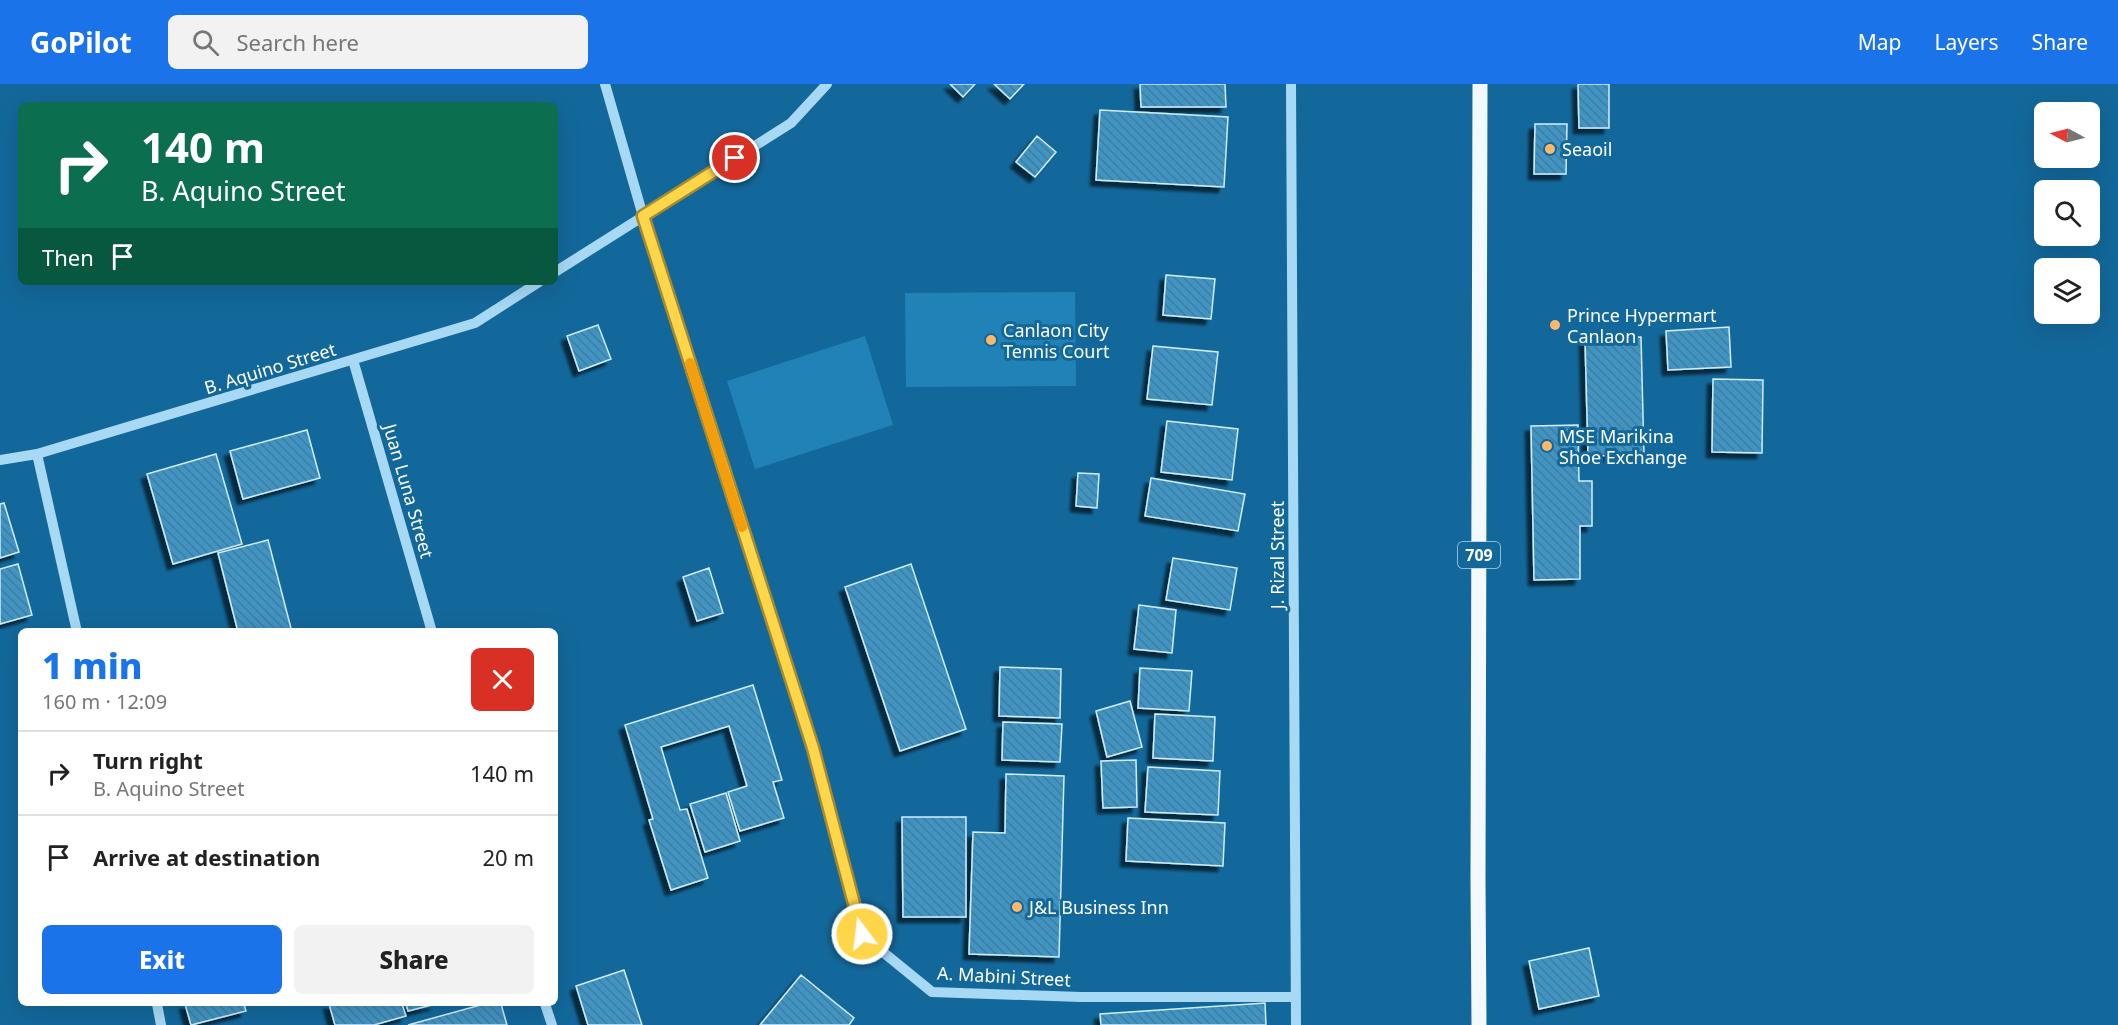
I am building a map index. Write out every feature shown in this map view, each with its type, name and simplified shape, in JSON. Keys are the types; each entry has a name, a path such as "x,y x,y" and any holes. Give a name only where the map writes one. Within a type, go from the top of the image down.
{"main road":[{"name":"709","path":"1479,1025 1480,84"}],"street":[{"name":"A. Mabini Street","path":"604,84 643,216 813,748 862,934 932,992 1081,997 1296,997"},
{"path":"558,270 791,123 827,84"},
{"name":"J. Rizal Street","path":"1291,84 1296,1025"},
{"name":"B. Aquino Street","path":"0,460 37,454 475,323 534,285"},
{"name":"Juan Luna Street","path":"353,360 431,628"},
{"path":"37,454 76,628"},
{"path":"157,1006 161,1025"},
{"path":"546,1006 552,1025"}],"shaded area":[{"name":"Canlaon City Tennis Court","path":"1075,292 1076,386 906,387 905,293"},
{"path":"865,336 893,425 755,469 727,381"}],"building":[{"path":"950,84 975,84 963,97"},
{"path":"994,84 1024,84 1010,99"},
{"path":"1140,84 1225,84 1226,107 1141,107"},
{"path":"1578,84 1609,84 1609,128 1579,128"},
{"path":"1100,110 1228,117 1224,187 1096,180"},
{"name":"Seaoil","path":"1535,124 1567,124 1566,174 1534,174"},
{"path":"1037,136 1056,152 1035,177 1016,162"},
{"path":"1166,275 1215,279 1211,319 1163,315"},
{"path":"598,325 611,359 579,371 567,336"},
{"path":"1729,327 1731,367 1668,370 1666,331"},
{"path":"1641,337 1644,455 1588,456 1585,339"},
{"path":"1153,346 1218,352 1212,405 1147,399"},
{"path":"1713,379 1763,380 1762,453 1712,452"},
{"path":"1167,421 1238,429 1232,480 1161,472"},
{"path":"1578,425 1579,481 1592,481 1592,526 1580,526 1580,579 1534,580 1531,426"},
{"path":"307,430 320,478 243,499 230,451"},
{"path":"216,454 242,544 173,564 147,474"},
{"path":"1078,473 1099,474 1097,508 1076,506"},
{"path":"1151,478 1245,494 1238,531 1145,516"},
{"path":"4,503 19,552 0,558 0,504"},
{"path":"268,540 291,628 237,628 218,553"},
{"path":"1173,558 1237,568 1230,610 1166,600"},
{"path":"18,564 32,615 0,624 0,569"},
{"path":"911,564 966,729 900,751 845,587"},
{"path":"709,568 723,613 697,621 683,577"},
{"path":"1139,605 1176,610 1172,653 1134,649"},
{"path":"1000,667 1061,669 1060,718 999,716"},
{"path":"1140,668 1192,671 1189,711 1138,708"},
{"path":"753,685 782,780 773,782 784,818 740,831 728,792 747,786 729,726 661,747 680,810 687,809 708,878 671,890 649,820 653,819 625,725"},
{"path":"1130,701 1142,747 1107,757 1096,711"},
{"path":"1155,714 1215,717 1213,761 1153,758"},
{"path":"1003,722 1062,724 1060,762 1002,760"},
{"path":"1136,760 1137,807 1103,808 1101,761"},
{"path":"1148,767 1220,771 1218,815 1145,812"},
{"path":"1006,774 1064,776 1059,957 969,954 973,832 1005,833"},
{"path":"726,793 740,841 705,852 690,804"},
{"path":"902,817 966,817 966,917 903,917"},
{"path":"1128,818 1225,823 1223,866 1126,861"},
{"path":"1589,948 1599,996 1539,1009 1529,961"},
{"path":"624,970 642,1025 588,1025 576,986"},
{"path":"801,975 854,1018 849,1025 760,1025"},
{"path":"1265,1003 1266,1025 1101,1025 1100,1014"},
{"path":"186,1006 245,1006 246,1011 191,1025"},
{"path":"330,1006 403,1006 406,1016 374,1025 335,1025"},
{"path":"407,1006 428,1006 408,1011"},
{"path":"477,1006 502,1006 507,1025 408,1025"}],"slow traffic":[{"path":"690,363 742,527"}],"place":[{"name":"Seaoil","path":"1550,149"},
{"name":"Prince Hypermart Canlaon","path":"1555,325"},
{"name":"Canlaon City Tennis Court","path":"991,340"},
{"name":"MSE Marikina Shoe Exchange","path":"1547,446"},
{"name":"J&L Business Inn","path":"1017,907"}],"route":[{"path":"735,158 643,216 813,748 862,934"}]}
